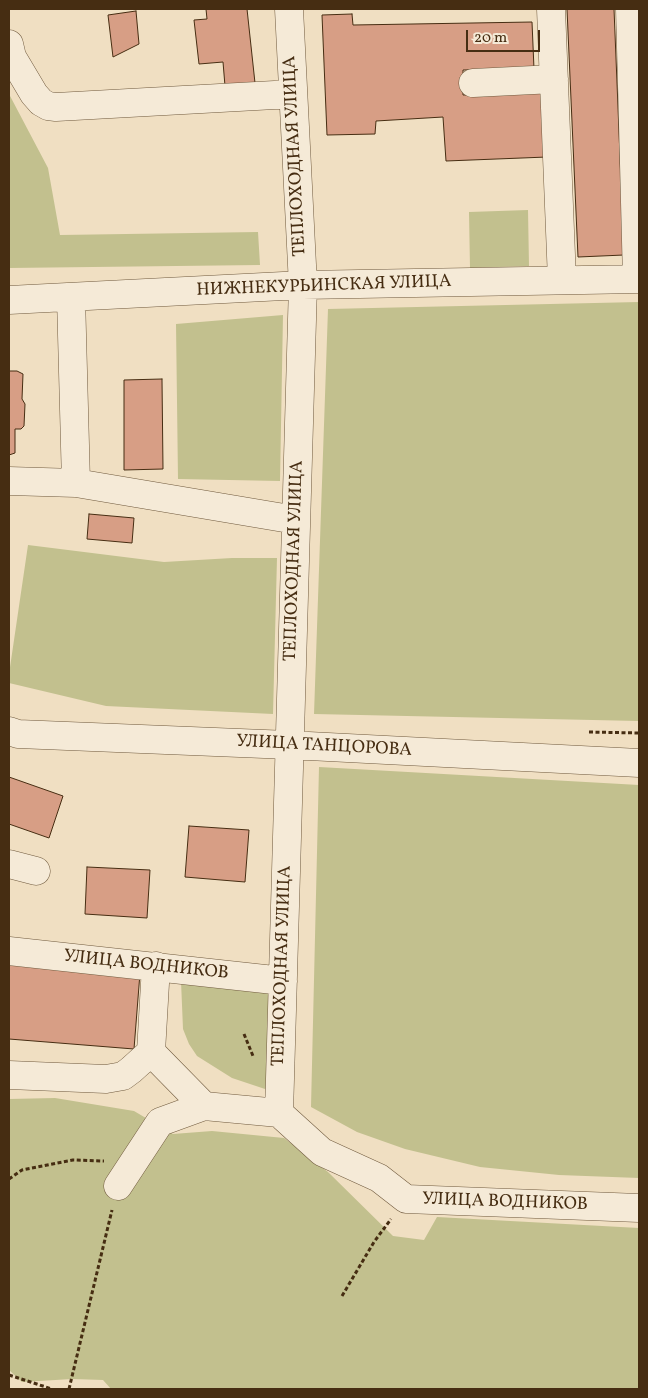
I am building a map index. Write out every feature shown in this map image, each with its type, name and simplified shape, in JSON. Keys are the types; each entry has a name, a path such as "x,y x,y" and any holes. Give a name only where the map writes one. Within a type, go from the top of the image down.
{"street":[{"name":"ТЕПЛОХОДНАЯ УЛИЦА","path":"279,1113 303,285 289,9"},
{"path":"551,9 562,280"},
{"path":"630,9 638,279"},
{"path":"9,44 12,57 34,94 41,102 48,106 293,94"},
{"path":"473,83 554,79"},
{"name":"НИЖНЕКУРЬИНСКАЯ УЛИЦА","path":"9,300 303,285 638,279"},
{"path":"71,297 76,483"},
{"path":"9,481 76,483 296,520"},
{"name":"УЛИЦА ТАНЦОРОВА","path":"9,732 18,734 289,745 639,763"},
{"path":"9,864 36,871"},
{"name":"УЛИЦА ВОДНИКОВ","path":"9,951 283,981"},
{"path":"9,1075 106,1079 123,1076 151,1052 156,966"},
{"path":"151,1052 204,1106"},
{"path":"118,1186 160,1122 204,1106 279,1113"},
{"name":"УЛИЦА ВОДНИКОВ","path":"279,1113 322,1152 379,1178 406,1199 639,1208"}],"path":[{"path":"9,1179 22,1170 73,1160 134,1162"},
{"path":"69,1389 118,1186"},
{"path":"342,1296 374,1242"},
{"path":"9,1375 52,1389"}],"shaded area":[{"path":"9,94 48,168 60,235 258,232 260,265 9,268"},
{"path":"528,210 529,266 470,268 469,212"},
{"path":"639,302 639,721 314,714 328,309"},
{"path":"283,315 280,481 178,479 176,324"},
{"path":"28,545 164,562 232,558 277,558 273,714 106,706 9,683"},
{"path":"319,767 639,785 639,1178 559,1175 480,1167 405,1149 357,1132 311,1107"},
{"path":"181,981 272,992 268,1090 232,1078 197,1056 189,1044 183,1029"},
{"path":"55,1098 134,1111 173,1134 212,1131 284,1138 328,1172 393,1236 424,1240 437,1217 639,1228 639,1389 111,1389 103,1380 72,1379 22,1382 9,1370 9,1099"}],"building":[{"path":"206,9 247,9 255,83 225,86 223,62 199,64 194,20 207,19"},
{"path":"567,9 614,9 624,255 578,257"},
{"path":"136,11 139,44 113,57 108,15"},
{"path":"352,14 353,25 532,22 534,69 463,70 463,95 544,91 547,157 446,161 443,117 376,121 375,134 327,135 322,15"},
{"path":"9,371 17,371 23,374 22,399 25,404 24,426 21,429 15,429 15,453 9,455"},
{"path":"162,379 163,469 124,470 124,380"},
{"path":"89,514 134,518 132,543 87,539"},
{"path":"9,777 63,796 49,838 9,824"},
{"path":"189,826 249,830 245,882 185,877"},
{"path":"87,867 150,870 147,918 85,914"},
{"path":"9,964 140,973 134,1049 9,1039"}]}
